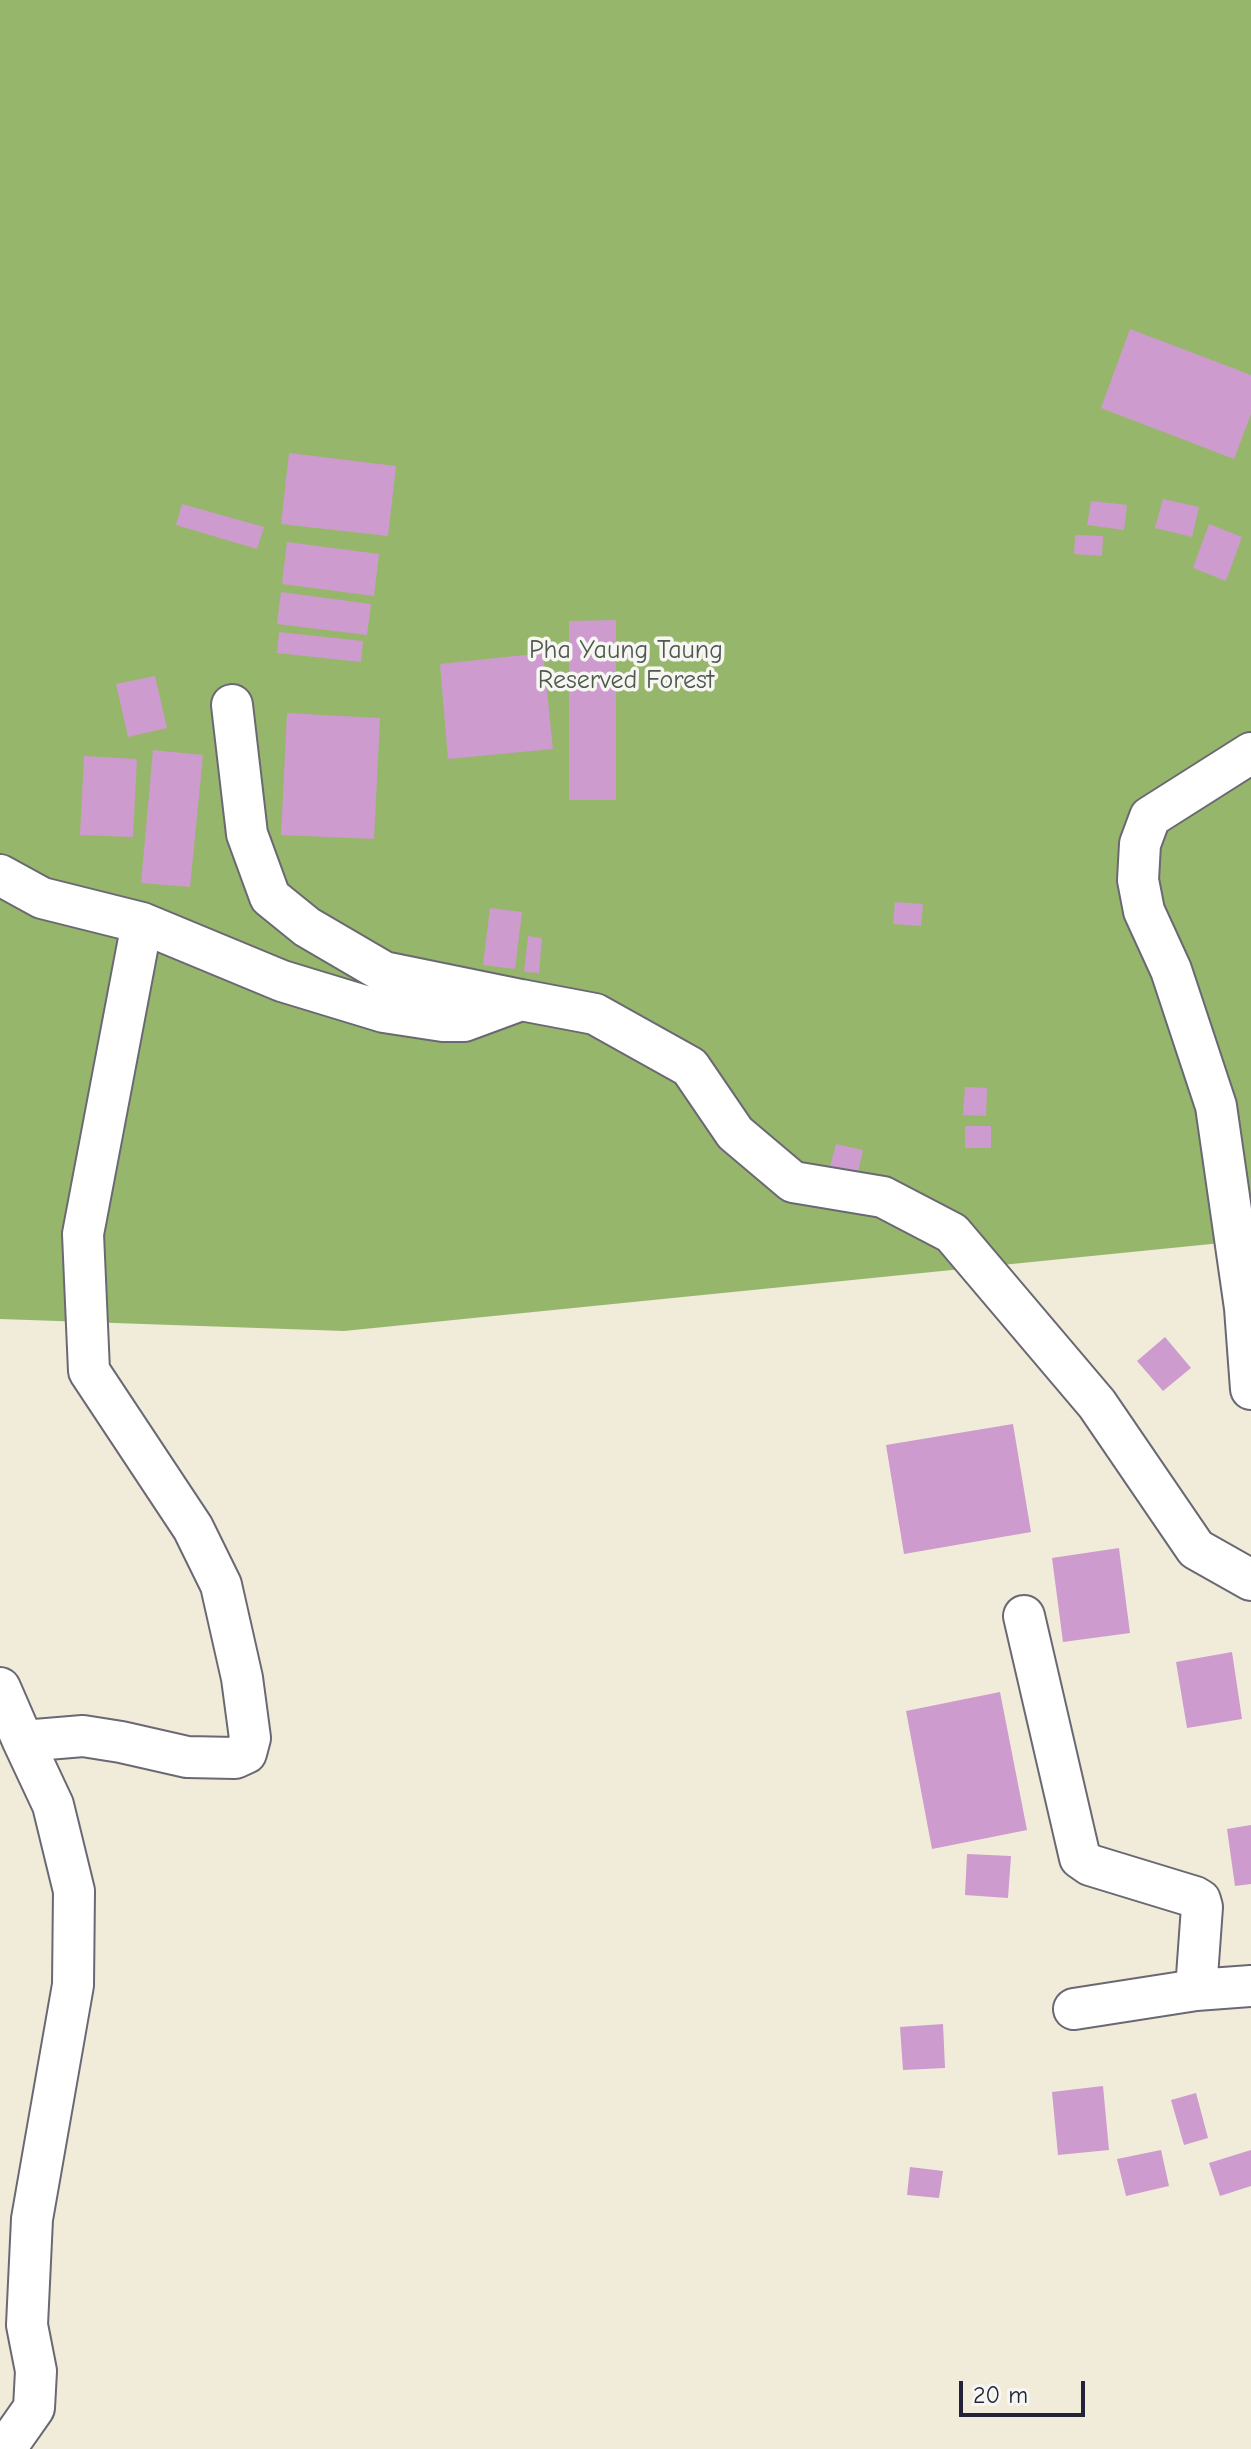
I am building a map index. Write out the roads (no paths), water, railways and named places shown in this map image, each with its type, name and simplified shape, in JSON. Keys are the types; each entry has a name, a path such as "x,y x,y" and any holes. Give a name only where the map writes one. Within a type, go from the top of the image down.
{"street":[{"path":"232,705 247,834 270,897 307,927 384,972 595,1014 690,1067 735,1133 793,1182 883,1197 952,1233 1097,1404 1196,1549 1251,1580"},
{"path":"1251,753 1150,817 1140,844 1138,880 1144,911 1171,970 1216,1106 1245,1308 1251,1389"},
{"path":"0,875 42,898 142,923 282,981 384,1012 464,1021 521,1000"},
{"path":"23,1741 83,1736 187,1757 235,1758 246,1753 250,1738 242,1678 221,1585 193,1528 89,1371 83,1234 142,923"},
{"path":"1024,1616 1080,1858 1090,1865 1200,1900 1196,1990"},
{"path":"0,1688 53,1805 74,1891 73,1985 32,2219 27,2325 36,2371 34,2408 3,2449"},
{"path":"1074,2009 1196,1990 1251,1986"}],"park label":[{"name":"Pha Yaung Taung Reserved Forest","path":"626,666"}]}
